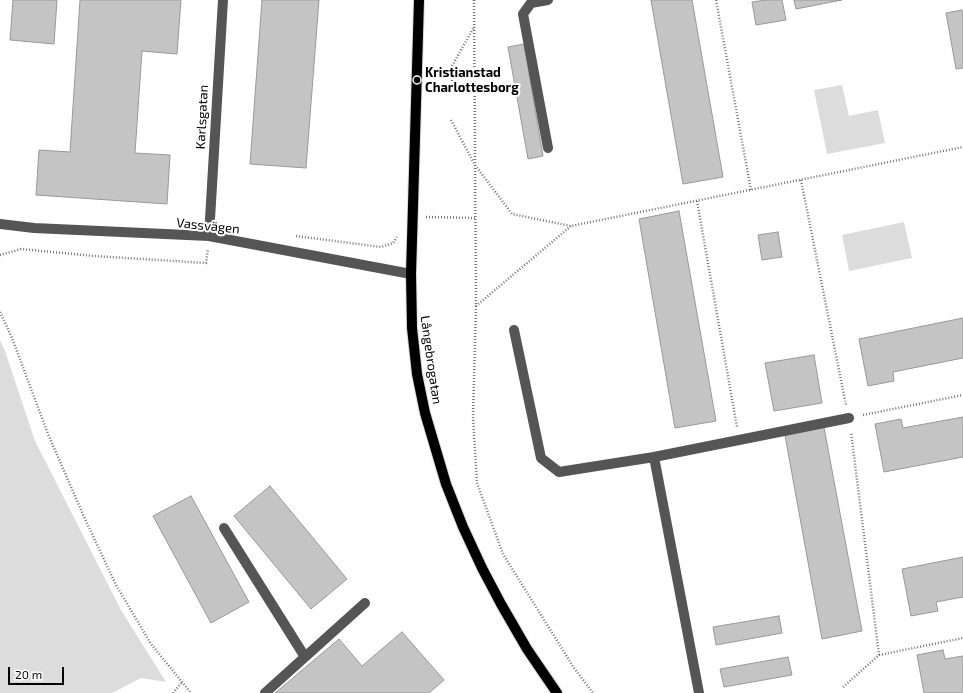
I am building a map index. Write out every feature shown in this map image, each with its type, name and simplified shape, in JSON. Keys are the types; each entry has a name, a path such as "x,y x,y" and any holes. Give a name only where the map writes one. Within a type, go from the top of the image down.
{"main road":[{"name":"Långebrogatan","path":"419,0 411,274 412,328 417,374 425,413 446,484 463,527 500,604 527,649 557,693"}],"street":[{"name":"Karlsgatan","path":"209,236 223,0"},
{"path":"548,0 531,3 523,14 548,148"},
{"name":"Vassvägen","path":"0,224 34,228 209,236 411,274"},
{"path":"514,330 541,458 559,472 654,457 849,418"},
{"path":"654,457 699,693"},
{"path":"224,528 305,657"},
{"path":"264,693 365,604"}],"path":[{"path":"474,0 476,307 473,416 477,483 503,554 574,668 593,693"},
{"path":"716,0 751,190"},
{"path":"452,81 452,66 475,26"},
{"path":"451,120 475,165 512,214 571,226 963,147"},
{"path":"801,180 849,418 879,655"},
{"path":"697,201 739,440"},
{"path":"476,307 571,226"},
{"path":"0,312 12,338 55,448 85,519 116,585 151,644 191,693"},
{"path":"849,418 963,395"},
{"path":"843,687 879,655 963,638"},
{"path":"173,693 182,682"}],"shaded area":[{"path":"842,85 849,116 878,110 885,143 827,154 814,90"},
{"path":"904,222 912,258 849,271 842,235"},
{"path":"0,340 35,441 121,610 166,682 141,678 112,693 0,693"}],"building":[{"path":"13,0 57,0 54,44 10,40"},
{"path":"80,0 181,0 177,54 142,51 135,153 170,155 167,204 36,195 39,150 70,152"},
{"path":"262,0 319,0 306,168 250,164"},
{"path":"651,0 692,0 723,177 683,184"},
{"path":"782,0 786,20 756,25 752,2"},
{"path":"794,0 842,0 796,9"},
{"path":"962,10 963,68 956,69 946,13"},
{"path":"524,44 543,156 528,159 508,47"},
{"path":"679,211 716,421 675,428 639,219"},
{"path":"778,232 782,257 762,260 758,235"},
{"path":"963,318 963,358 893,372 894,381 868,386 859,339"},
{"path":"814,355 822,403 774,411 765,363"},
{"path":"963,417 963,457 884,472 875,424 901,419 903,428"},
{"path":"823,422 862,631 822,639 784,430"},
{"path":"270,486 347,579 311,609 234,516"},
{"path":"191,496 249,602 211,623 153,516"},
{"path":"963,557 963,597 936,602 938,611 911,616 902,569"},
{"path":"779,616 782,633 716,645 713,627"},
{"path":"402,632 444,680 429,693 275,693 339,639 362,666"},
{"path":"943,650 945,659 963,656 963,693 924,693 917,655"},
{"path":"788,657 792,675 724,687 720,669"}],"place":[{"name":"Kristianstad Charlottesborg","path":"417,80"}]}
